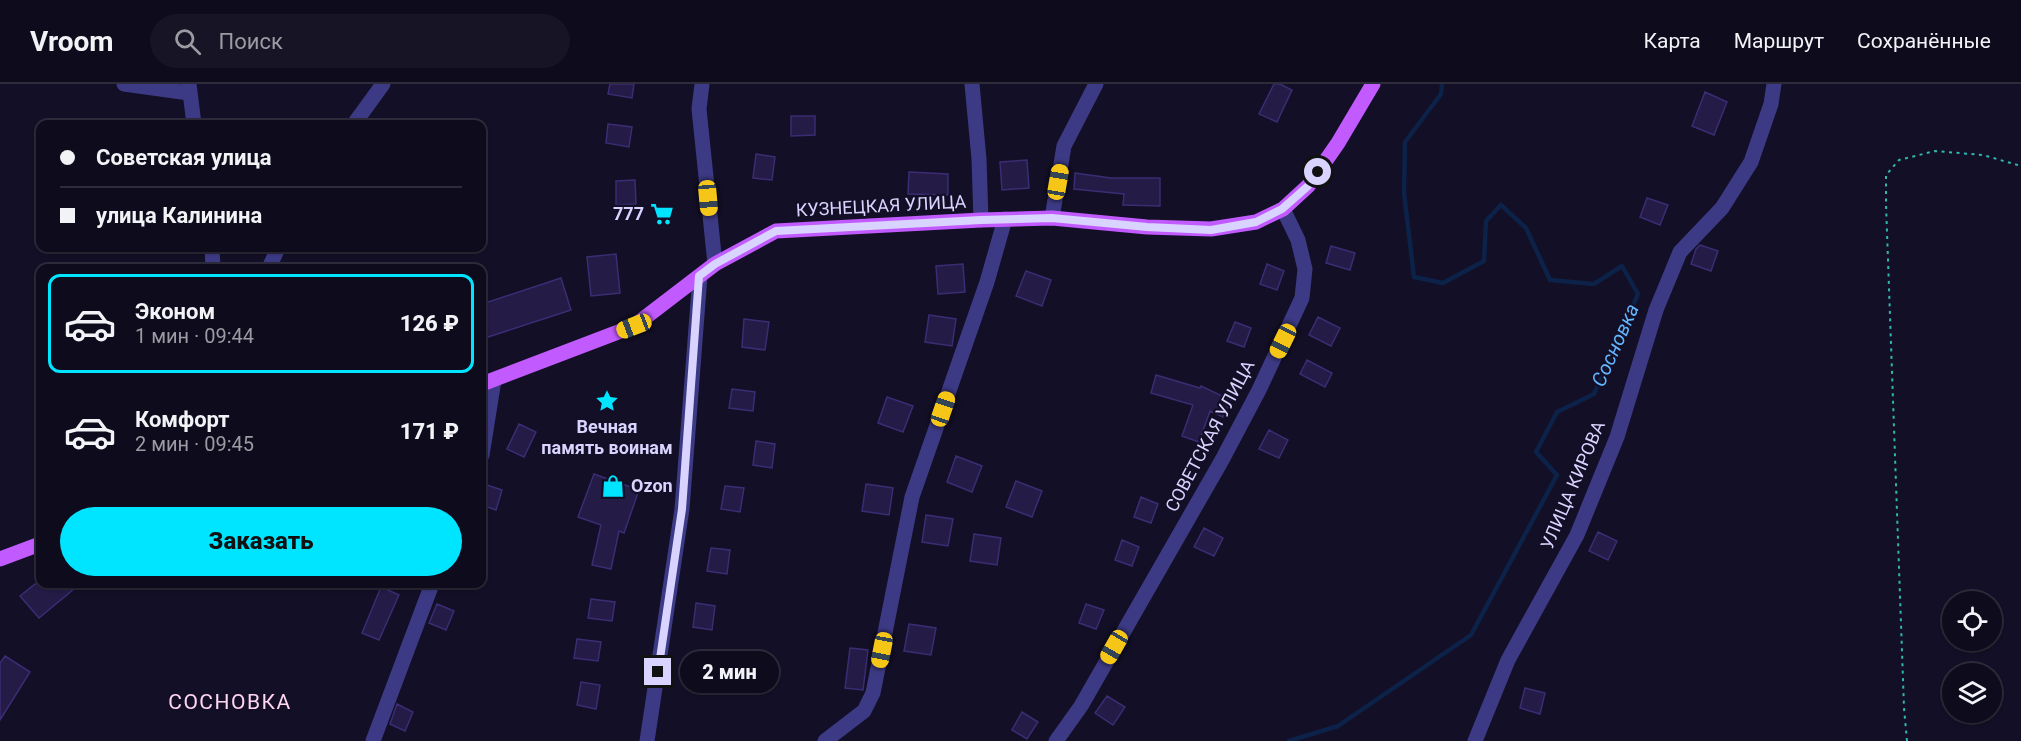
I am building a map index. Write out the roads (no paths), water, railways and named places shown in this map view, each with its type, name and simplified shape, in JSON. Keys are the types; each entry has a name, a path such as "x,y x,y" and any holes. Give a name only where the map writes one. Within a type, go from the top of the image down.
{"main road":[{"path":"1282,209 1308,186 1338,143 1373,84"},
{"name":"КУЗНЕЦКАЯ УЛИЦА","path":"488,382 634,326 715,264 776,231 1052,218 1147,227 1211,230 1256,222 1282,209"},
{"path":"0,559 36,546"}],"street":[{"path":"124,84 189,88 193,120"},
{"path":"357,120 383,84"},
{"path":"702,84 699,109 715,264"},
{"path":"972,84 979,159 981,220"},
{"path":"1052,218 1064,146 1096,84"},
{"name":"УЛИЦА КИРОВА","path":"1475,741 1508,660 1577,535 1585,516 1617,437 1656,310 1680,252 1722,208 1751,162 1771,104 1774,84"},
{"name":"СОВЕТСКАЯ УЛИЦА","path":"1056,741 1081,706 1222,460 1291,325 1302,298 1305,269 1298,240 1282,209"},
{"path":"825,741 864,711 873,693 912,497 987,282 1005,219"},
{"path":"647,741 682,509 699,276"},
{"path":"486,406 488,382"},
{"path":"373,741 430,588"}],"waterway":[{"name":"Сосновка","path":"1289,741 1338,726 1471,635 1557,475 1536,452 1557,412 1594,394 1638,294 1622,266 1594,284 1550,280 1526,228 1501,205 1486,221 1484,261 1443,283 1414,277 1404,193 1405,142 1441,94 1442,84"}],"place":[{"name":"777","path":"662,214"},
{"name":"Вечная память воинам","path":"607,401"},
{"name":"Ozon","path":"613,486"}],"district":[{"name":"СОСНОВКА","path":"230,702"}]}
